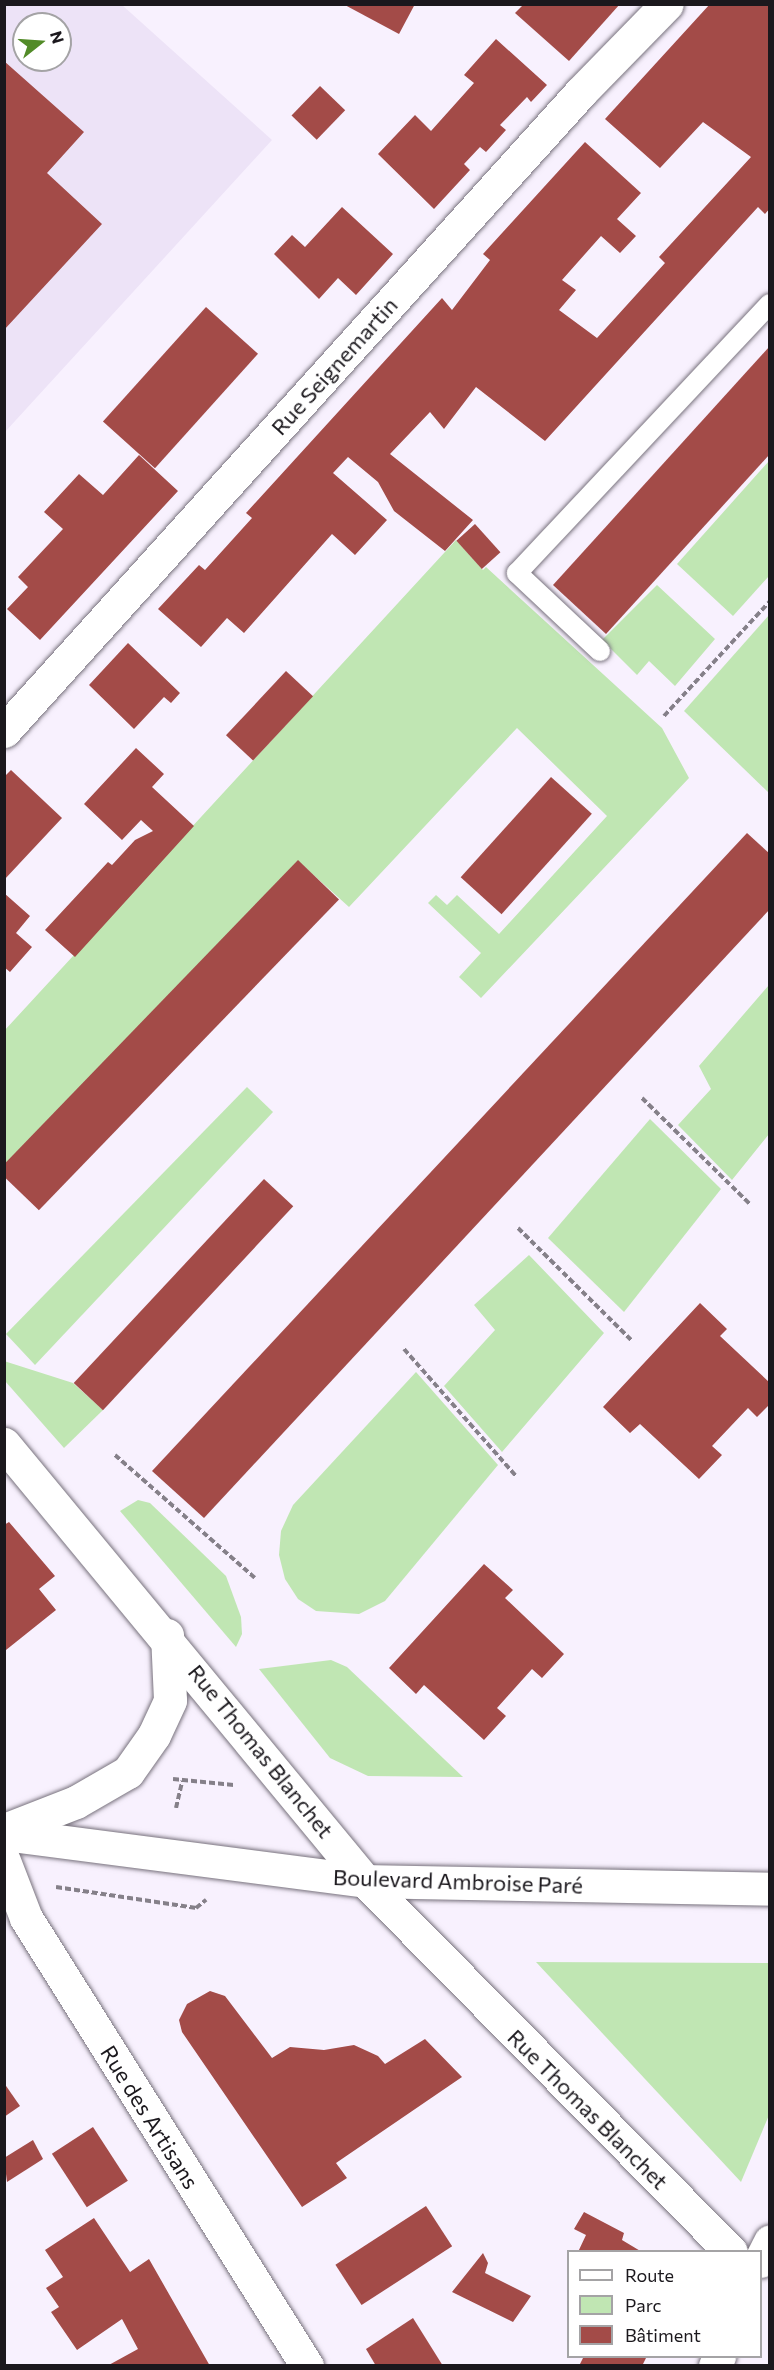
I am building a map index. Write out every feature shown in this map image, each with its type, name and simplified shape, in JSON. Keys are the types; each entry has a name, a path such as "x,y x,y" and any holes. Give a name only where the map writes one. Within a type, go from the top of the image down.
{"street":[{"name":"Rue Seignemartin","path":"4,731 580,93 667,4"},
{"name":"Rue Thomas Blanchet","path":"4,1444 167,1635 365,1881 729,2250"},
{"name":"Boulevard Ambroise Paré","path":"4,1832 76,1802 128,1772 154,1735 170,1700 167,1635"},
{"name":"Boulevard Ambroise Paré","path":"4,1832 365,1881 770,1889"},
{"name":"Rue des Artisans","path":"4,1861 26,1918 307,2366"},
{"path":"762,2257 770,2241"}],"lane":[{"path":"600,651 517,573 770,304"}],"path":[{"path":"664,716 770,601"},
{"path":"642,1098 750,1204"},
{"path":"518,1228 632,1341"},
{"path":"404,1349 516,1476"},
{"path":"115,1455 255,1578"},
{"path":"160,1777 240,1785"},
{"path":"176,1808 182,1781"}],"shaded area":[{"path":"5,5 122,5 272,140 5,432"}],"green space":[{"path":"769,461 769,576 733,616 677,564"},
{"path":"456,540 483,570 486,567 662,728 689,778 481,998 459,977 481,953 428,903 436,895 447,905 457,895 499,934 607,816 517,728 349,907 298,861 5,1176 4,1031"},
{"path":"657,585 715,639 675,686 649,661 637,675 602,640"},
{"path":"769,615 769,793 684,711"},
{"path":"769,985 769,1134 732,1180 678,1125 711,1089 699,1066"},
{"path":"247,1087 273,1112 35,1365 6,1334"},
{"path":"650,1119 721,1189 624,1312 548,1238"},
{"path":"529,1255 604,1333 502,1452 444,1386 495,1330 474,1305"},
{"path":"4,1361 73,1383 103,1410 64,1448 5,1381"},
{"path":"416,1372 498,1465 385,1601 359,1614 316,1611 298,1599 285,1579 279,1555 281,1531 293,1505"},
{"path":"138,1500 150,1503 226,1576 241,1617 242,1634 236,1647 120,1511"},
{"path":"331,1660 347,1667 463,1777 368,1776 330,1758 259,1669"},
{"path":"536,1962 769,1963 769,2115 741,2182"}],"building":[{"path":"343,4 415,4 399,34"},
{"path":"524,4 620,4 569,61 515,13"},
{"path":"710,4 770,4 770,208 765,214 758,207 545,441 476,387 444,429 430,412 390,454 473,520 445,551 394,511 378,482 348,457 333,473 387,520 355,555 332,534 244,633 227,618 201,647 158,609 199,565 205,570 252,518 246,513 442,298 452,310 490,260 483,254 585,142 641,193 617,219 636,236 620,253 601,236 562,280 576,290 559,310 597,338 665,263 659,257 751,157 703,122 660,168 605,119"},
{"path":"496,39 547,85 531,102 527,97 500,125 506,130 486,152 480,147 464,164 470,170 434,209 378,154 415,115 431,131 474,83 464,75"},
{"path":"4,61 12,68 12,72 16,72 84,132 47,173 102,224 4,330"},
{"path":"320,86 345,110 317,140 292,115"},
{"path":"342,207 393,254 356,295 338,278 319,299 274,254 292,235 305,247"},
{"path":"206,307 258,354 155,468 103,421"},
{"path":"770,346 770,454 606,634 553,585"},
{"path":"139,455 178,491 40,640 7,609 28,587 18,577 63,529 44,512 79,474 103,495"},
{"path":"475,524 500,552 482,569 456,541"},
{"path":"128,643 180,693 171,703 164,697 134,729 89,685"},
{"path":"286,671 313,696 253,761 226,735"},
{"path":"136,748 164,774 152,787 194,826 75,957 45,930 108,862 112,865 135,840 153,831 141,820 122,840 84,804"},
{"path":"11,770 62,818 4,880 4,777"},
{"path":"551,777 592,814 502,914 461,877"},
{"path":"747,833 770,854 770,909 204,1518 152,1471"},
{"path":"298,860 339,900 39,1210 4,1177 4,1164"},
{"path":"4,893 30,916 16,933 32,947 10,972 4,967"},
{"path":"264,1179 293,1206 103,1410 74,1383"},
{"path":"700,1303 727,1329 720,1336 770,1383 770,1404 757,1417 748,1408 712,1446 722,1455 699,1479 640,1424 630,1433 603,1407"},
{"path":"9,1522 55,1576 39,1589 56,1610 6,1650 4,1525"},
{"path":"484,1564 513,1590 505,1598 564,1654 542,1678 532,1669 497,1708 506,1716 484,1740 424,1685 416,1694 389,1668"},
{"path":"210,1991 225,1996 272,2058 290,2047 324,2050 354,2045 378,2056 385,2064 425,2039 462,2077 336,2163 347,2178 302,2207 182,2032 179,2020 187,2004"},
{"path":"4,2083 20,2106 4,2117"},
{"path":"93,2127 128,2181 87,2207 52,2154"},
{"path":"33,2140 43,2159 7,2182 4,2158"},
{"path":"426,2206 452,2246 362,2305 335,2265"},
{"path":"584,2212 624,2233 622,2240 639,2250 579,2250 586,2235 574,2229"},
{"path":"94,2218 130,2272 149,2259 210,2366 107,2366 138,2349 122,2319 77,2350 51,2312 59,2307 46,2288 63,2277 45,2250"},
{"path":"483,2253 488,2263 485,2273 531,2296 513,2322 452,2292"},
{"path":"413,2318 443,2366 376,2366 366,2349"},
{"path":"583,2358 646,2358 642,2366 579,2366"}]}
